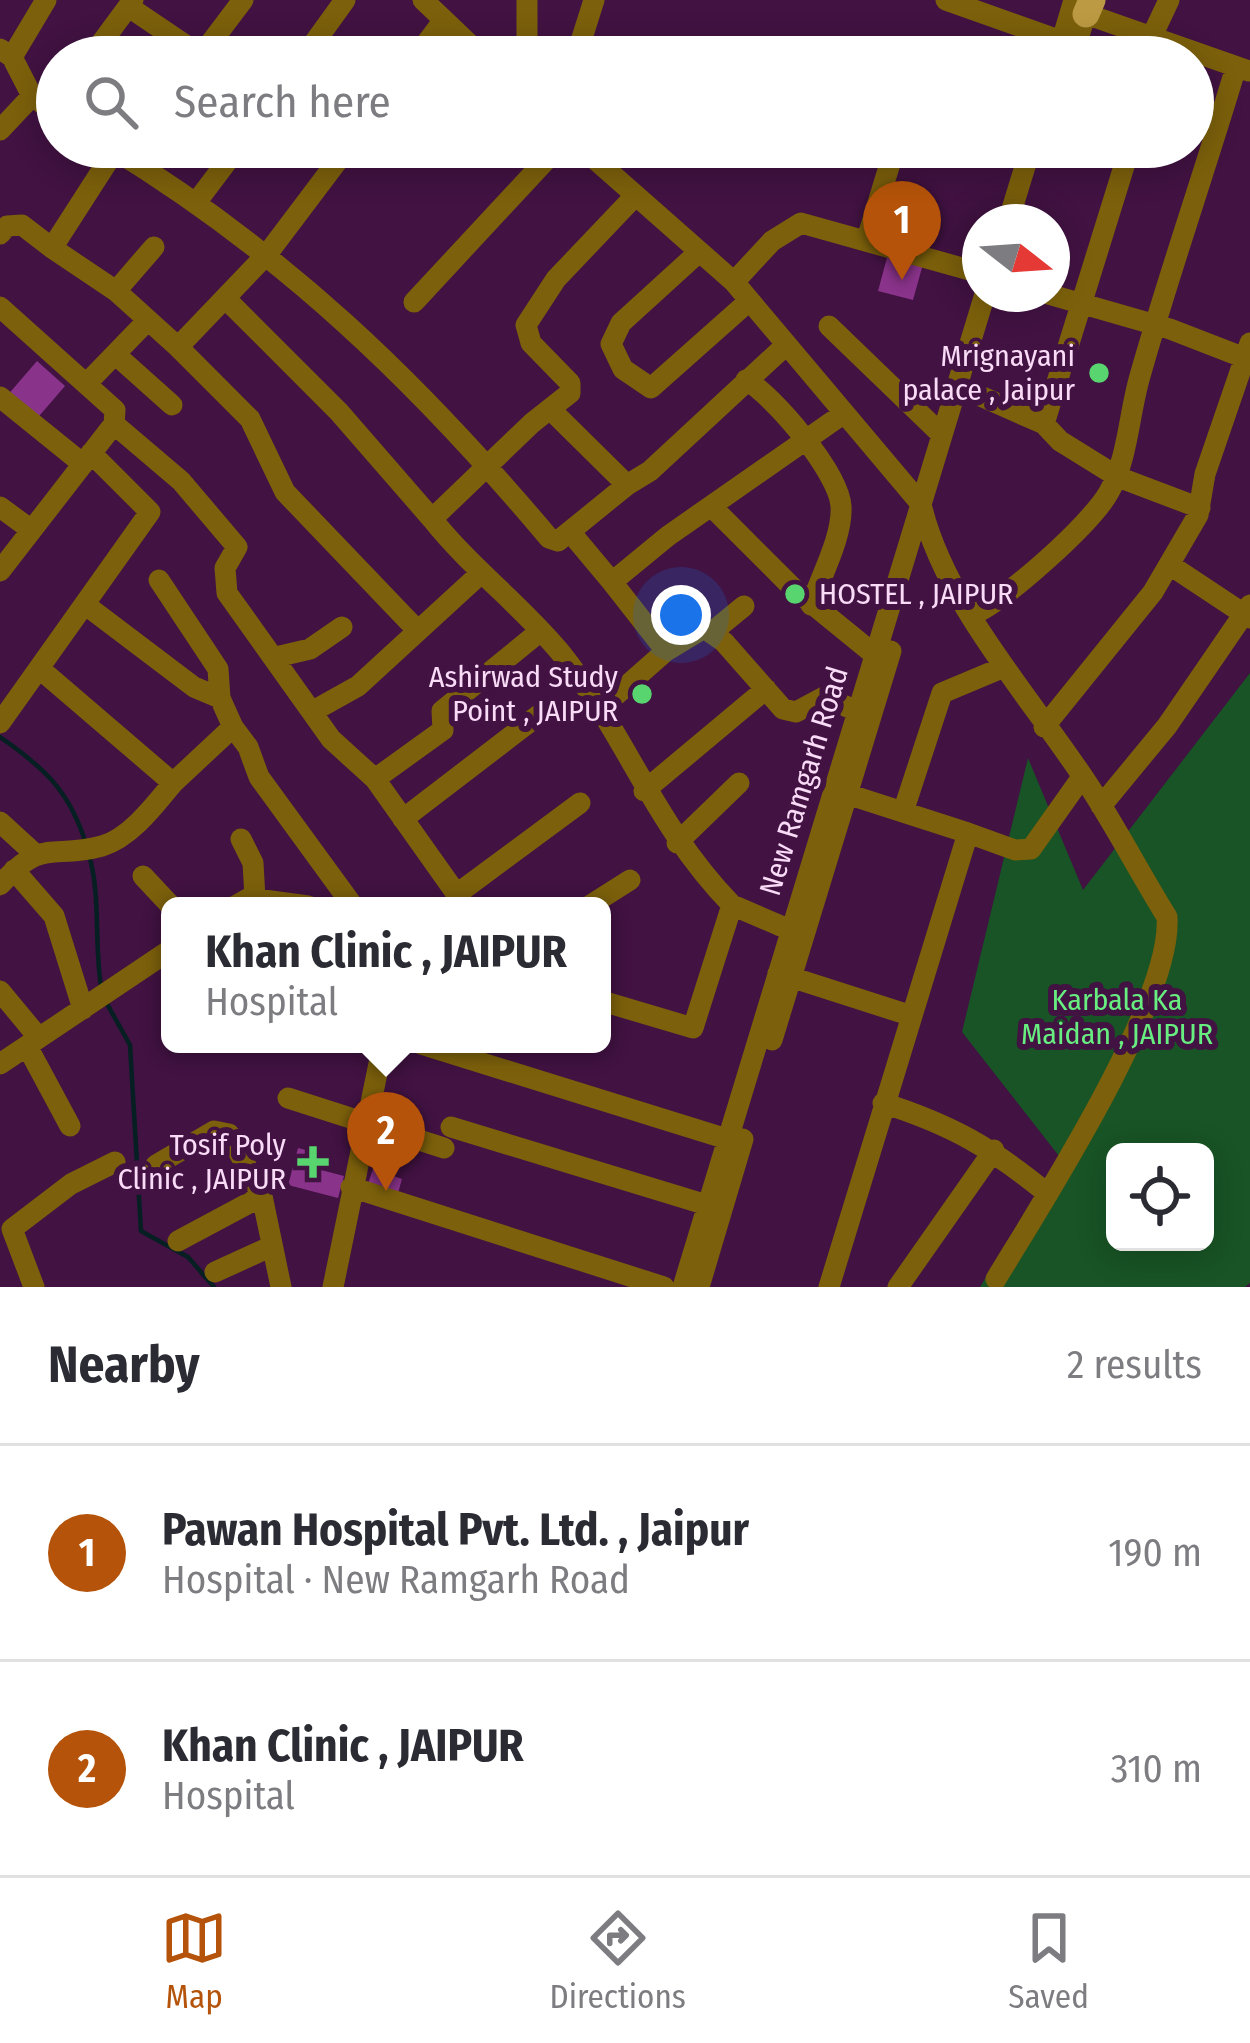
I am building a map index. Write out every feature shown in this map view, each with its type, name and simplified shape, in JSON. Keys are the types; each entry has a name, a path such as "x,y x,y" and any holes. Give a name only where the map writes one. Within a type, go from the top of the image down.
{"street":[{"path":"36,99 6,53 46,0"},
{"path":"217,36 243,0"},
{"path":"319,36 345,0"},
{"path":"423,0 460,36"},
{"path":"527,0 527,36"},
{"path":"583,36 594,0"},
{"path":"946,0 1027,36"},
{"path":"1158,36 1169,0"},
{"path":"107,36 131,3 175,36"},
{"path":"1071,36 1086,3 1144,36"},
{"path":"432,36 443,21"},
{"path":"1214,60 1243,69 1214,155"},
{"path":"0,130 32,96"},
{"path":"52,248 101,168"},
{"path":"146,168 268,253 366,341 489,467 549,538 564,540 650,471 786,345"},
{"path":"198,200 222,168"},
{"path":"178,346 268,253 332,168"},
{"path":"414,302 538,168"},
{"path":"604,168 734,282 921,504 927,531 1004,667 1101,806 1167,917 1168,938 1159,973 1077,1145 996,1279"},
{"path":"867,239 889,168"},
{"path":"1014,204 1025,168"},
{"path":"1026,204 1037,168"},
{"path":"1044,424 1123,168"},
{"path":"974,614 1000,602 1034,570 1105,500 1118,476 1126,427 1210,168"},
{"path":"432,519 570,393 570,383 531,343 526,325 556,279 635,196"},
{"path":"734,282 772,241 801,223 962,268"},
{"path":"0,234 7,226 22,224 116,291 178,346 250,419 285,492 418,631"},
{"path":"116,291 154,247"},
{"path":"699,252 621,323 611,344 623,369 651,388 749,301"},
{"path":"225,298 339,412 479,574 528,615 538,633 558,650 677,842 732,905 790,930"},
{"path":"1044,727 1078,690 1170,566 1199,508 1205,474 1249,353 1070,301"},
{"path":"0,307 116,410 113,424 0,571"},
{"name":"New Ramgarh Road","path":"699,1287 784,975 790,930 980,312"},
{"name":"New Ramgarh Road","path":"683,1287 727,1139 848,794 993,312"},
{"path":"88,382 148,320"},
{"path":"830,326 942,435"},
{"path":"116,355 172,405"},
{"path":"746,380 807,442 837,490 842,508 811,604"},
{"path":"969,391 1044,424 1060,441 1118,476 1199,508"},
{"path":"0,398 87,459 150,512 0,723"},
{"path":"551,410 627,485"},
{"path":"612,582 843,414"},
{"path":"113,424 181,481 237,547 225,568 227,592 315,710 331,739 375,779 459,897"},
{"path":"0,507 30,530"},
{"path":"712,507 811,604 874,656"},
{"path":"571,533 666,651"},
{"path":"1101,806 1167,726 1248,612 1170,566"},
{"path":"315,710 358,686 479,574"},
{"path":"159,580 218,669 220,698 259,776 346,897"},
{"path":"87,606 182,680 220,698"},
{"path":"712,633 743,606"},
{"path":"276,657 310,649 342,627"},
{"path":"598,711 694,629 712,633 789,712 824,697 857,711"},
{"path":"375,779 443,730 442,711 458,693 538,633"},
{"path":"903,812 942,693 1004,667"},
{"path":"40,669 173,783"},
{"path":"644,790 766,689"},
{"path":"403,819 539,714"},
{"path":"86,1007 55,916 7,878 35,854 95,847 131,828 233,727"},
{"path":"848,794 1015,850 1030,849 1082,777"},
{"path":"677,842 739,783"},
{"path":"465,897 580,802"},
{"path":"0,822 35,854"},
{"path":"829,1287 968,833"},
{"path":"241,839 253,863 245,897"},
{"path":"143,876 163,897"},
{"path":"603,897 630,880"},
{"path":"611,1004 693,1028 732,905"},
{"path":"0,1064 161,956"},
{"path":"784,975 912,1016"},
{"path":"0,991 33,1042 70,1126"},
{"path":"334,1287 350,1187 381,1053"},
{"path":"450,1053 727,1139"},
{"path":"288,1098 707,1205"},
{"path":"883,1103 946,1122 994,1150 1048,1193"},
{"path":"156,1165 224,1130 262,1196 281,1287"},
{"path":"898,1287 994,1150"},
{"path":"34,1287 12,1229 71,1184 115,1162"},
{"path":"350,1187 604,1278 664,1287"},
{"path":"178,1241 262,1196"},
{"path":"215,1272 272,1246"}],"green space":[{"name":"Karbala Ka Maidan , JAIPUR","path":"1250,673 1250,1283 1245,1287 980,1287 1059,1156 962,1032 1028,758 1083,890"}],"building":[{"path":"888,254 923,264 913,300 878,291"},
{"path":"37,361 65,386 34,422 6,397"},
{"path":"298,1148 325,1155 321,1170 344,1176 338,1198 288,1185"},
{"path":"373,1169 402,1179 396,1200 366,1190"}],"waterway":[{"path":"0,737 54,783 86,844"},
{"path":"89,855 101,986"},
{"path":"106,1002 130,1045 141,1231 188,1257 214,1287"}],"place":[{"name":"Pawan Hospital Pvt. Ltd. , Jaipur","path":"902,280"},
{"name":"Mrignayani palace , Jaipur","path":"1099,373"},
{"name":"HOSTEL , JAIPUR","path":"795,594"},
{"name":"Ashirwad Study Point , JAIPUR","path":"642,694"},
{"name":"Tosif Poly Clinic , JAIPUR","path":"313,1162"},
{"name":"Khan Clinic , JAIPUR","path":"386,1191"}]}
